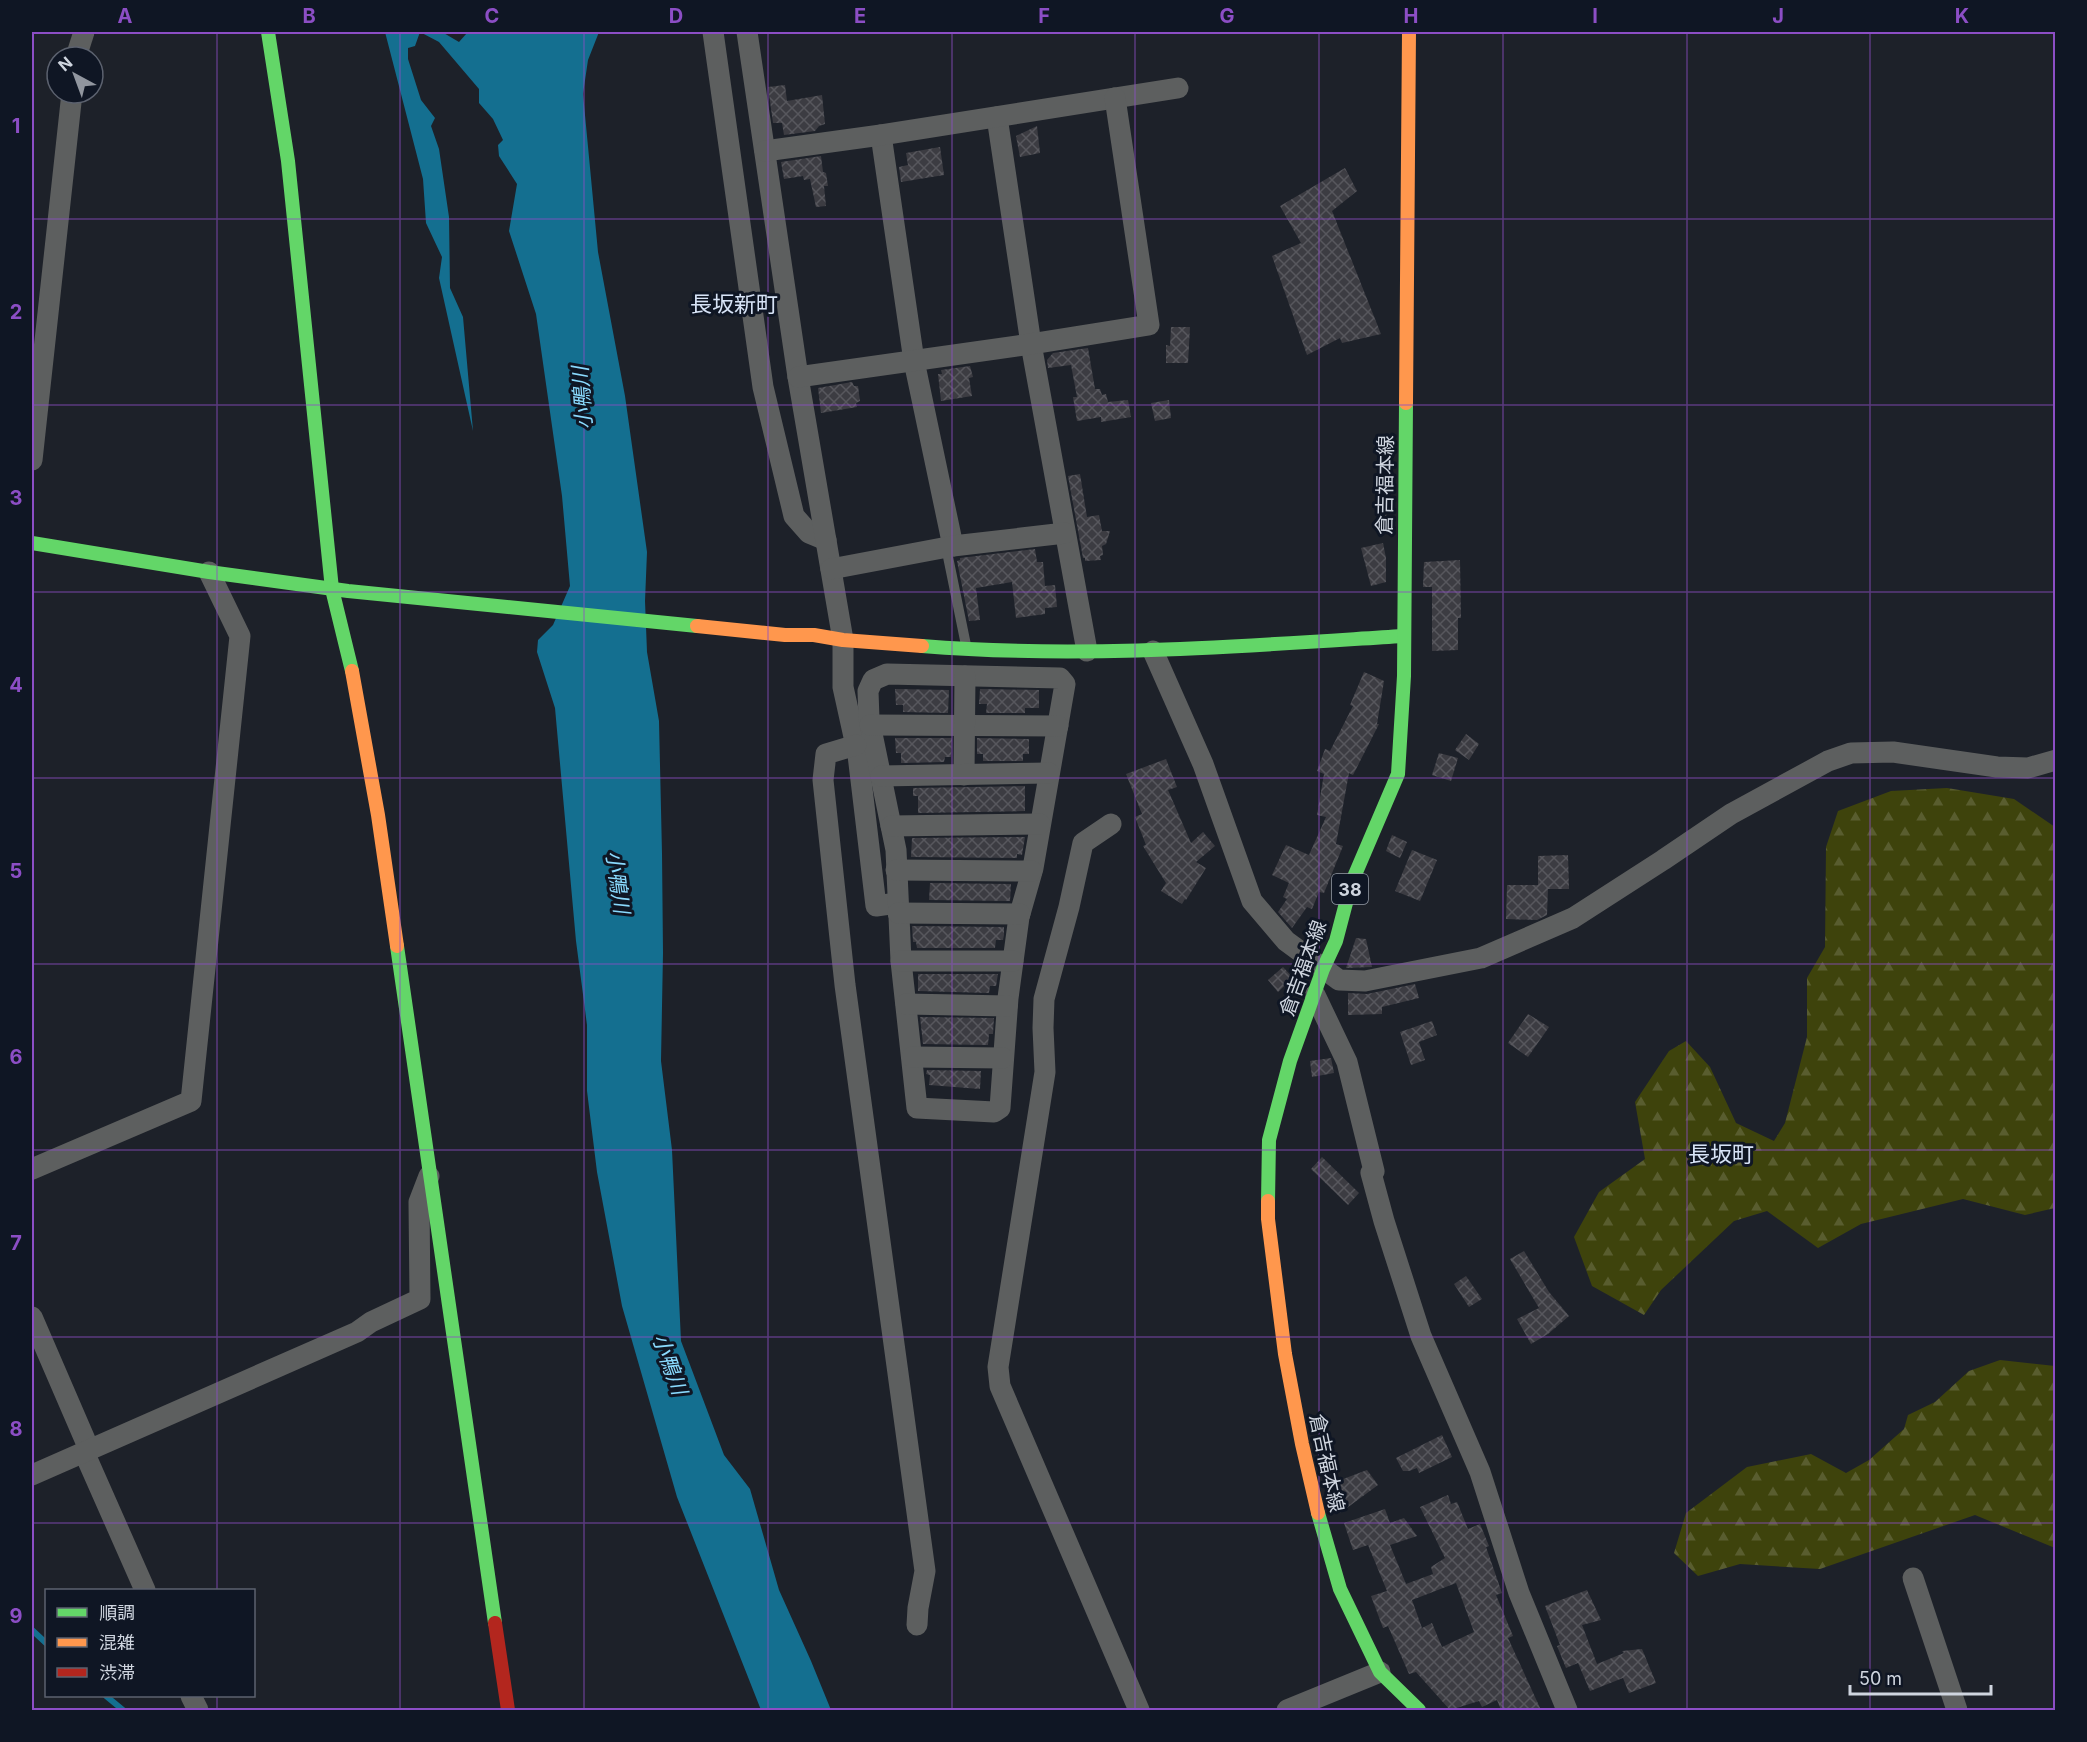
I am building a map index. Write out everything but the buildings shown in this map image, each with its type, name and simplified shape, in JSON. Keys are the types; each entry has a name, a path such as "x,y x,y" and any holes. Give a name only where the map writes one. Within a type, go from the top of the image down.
{"street":[{"path":"268,32 288,161 332,589 357,691 378,815 508,1710"},
{"path":"712,32 764,387 794,516 809,533 826,540"},
{"path":"747,32 798,377 843,640 843,687 856,745 876,906 1020,914"},
{"name":"倉吉福本線","path":"1409,32 1404,695 1398,774 1351,884 1336,941 1323,969 1290,1061 1269,1140 1268,1219 1285,1354 1323,1536 1340,1589 1380,1672 1419,1710"},
{"path":"765,151 1178,88"},
{"path":"798,377 1149,325 1115,98"},
{"path":"32,460 71,105"},
{"path":"997,117 1031,344 1087,651"},
{"path":"881,135 914,361 950,547"},
{"path":"831,569 950,547 1065,533"},
{"path":"32,543 209,572 348,591 785,635 814,635 843,640 967,650 1153,651 1403,636"},
{"path":"32,1169 191,1101 240,636 209,572"},
{"path":"1153,651 1203,764 1251,902 1286,941 1339,980 1365,981 1481,958 1573,918 1731,814 1828,762 1851,753 1893,752 1997,767 2028,768 2055,760"},
{"path":"887,674 1060,678 1065,684 1032,871 1020,914 1007,1006 1000,1108 994,1112 917,1108 901,961 896,850 870,724 868,691 873,680 887,674"},
{"path":"964,775 965,676"},
{"path":"870,724 1058,726"},
{"path":"856,745 826,754 824,780 845,985 925,1571 917,1625"},
{"path":"881,776 1049,774"},
{"path":"891,826 1040,824"},
{"path":"1110,824 1083,843 1069,907 1044,999 1045,1072 998,1368 1000,1386 1139,1710"},
{"path":"896,870 1032,871"},
{"path":"901,961 1013,961"},
{"path":"1315,995 1347,1062 1374,1171 1371,1173 1421,1336 1480,1472 1519,1593 1568,1710"},
{"path":"906,1004 1007,1006"},
{"path":"912,1057 1003,1058"},
{"path":"32,1475 357,1332 371,1322 420,1299 419,1202 429,1176"},
{"path":"32,1317 145,1589"},
{"path":"1913,1578 1957,1710"},
{"path":"1287,1710 1380,1672"}],"lane":[{"path":"950,547 967,650"}],"green space":[{"path":"1947,788 2014,799 2055,827 2055,1208 2025,1215 1963,1199 1861,1224 1818,1248 1767,1211 1734,1221 1661,1290 1644,1315 1592,1286 1574,1237 1599,1192 1645,1159 1635,1102 1669,1051 1686,1041 1710,1067 1736,1123 1774,1141 1785,1123 1807,1037 1807,978 1825,947 1826,847 1838,811 1891,791"},
{"path":"2000,1360 2055,1366 2055,1548 1975,1515 1820,1569 1740,1564 1698,1576 1674,1553 1686,1513 1747,1467 1811,1454 1846,1473 1869,1460 1904,1429 1908,1415 1935,1402 1969,1371"}],"water":[{"path":"385,32 420,32 415,46 408,48 408,59 421,100 435,118 431,126 439,149 449,217 450,288 463,317 473,431 439,278 442,257 426,223 423,179"},
{"name":"小鴨川","path":"420,32 442,32 459,42 467,33 478,32 599,32 588,60 583,94 598,252 625,396 647,552 645,601 647,652 659,721 663,953 661,1061 672,1150 681,1341 724,1455 750,1489 779,1590 831,1710 761,1710 677,1497 622,1306 597,1172 587,1091 587,1025 576,941 555,708 537,652 538,640 553,625 570,586 562,496 536,314 509,231 517,184 499,156 498,145 503,140 493,119 479,103 479,89 439,42"}],"waterway":[{"path":"32,1630 45,1642"},
{"path":"107,1697 123,1710"}],"traffic: fast":[{"path":"268,32 288,161 332,589 352,671"},
{"path":"1268,1201 1269,1140 1290,1061 1323,969 1336,941 1351,884 1398,774 1404,676 1406,403"},
{"path":"32,543 209,572 348,591 697,626"},
{"path":"922,646 982,650 1162,650 1403,636"},
{"path":"397,946 495,1623"},
{"path":"1318,1513 1340,1589 1380,1672 1419,1710"}],"traffic: slow":[{"path":"1406,403 1409,32"},
{"path":"697,626 922,646"},
{"path":"352,671 378,815 397,946"},
{"path":"1268,1201 1268,1219 1285,1354 1318,1513"}],"traffic: jam":[{"path":"495,1623 508,1710"}],"district":[{"name":"長坂新町","path":"734,304"},
{"name":"長坂町","path":"1721,1154"}]}
